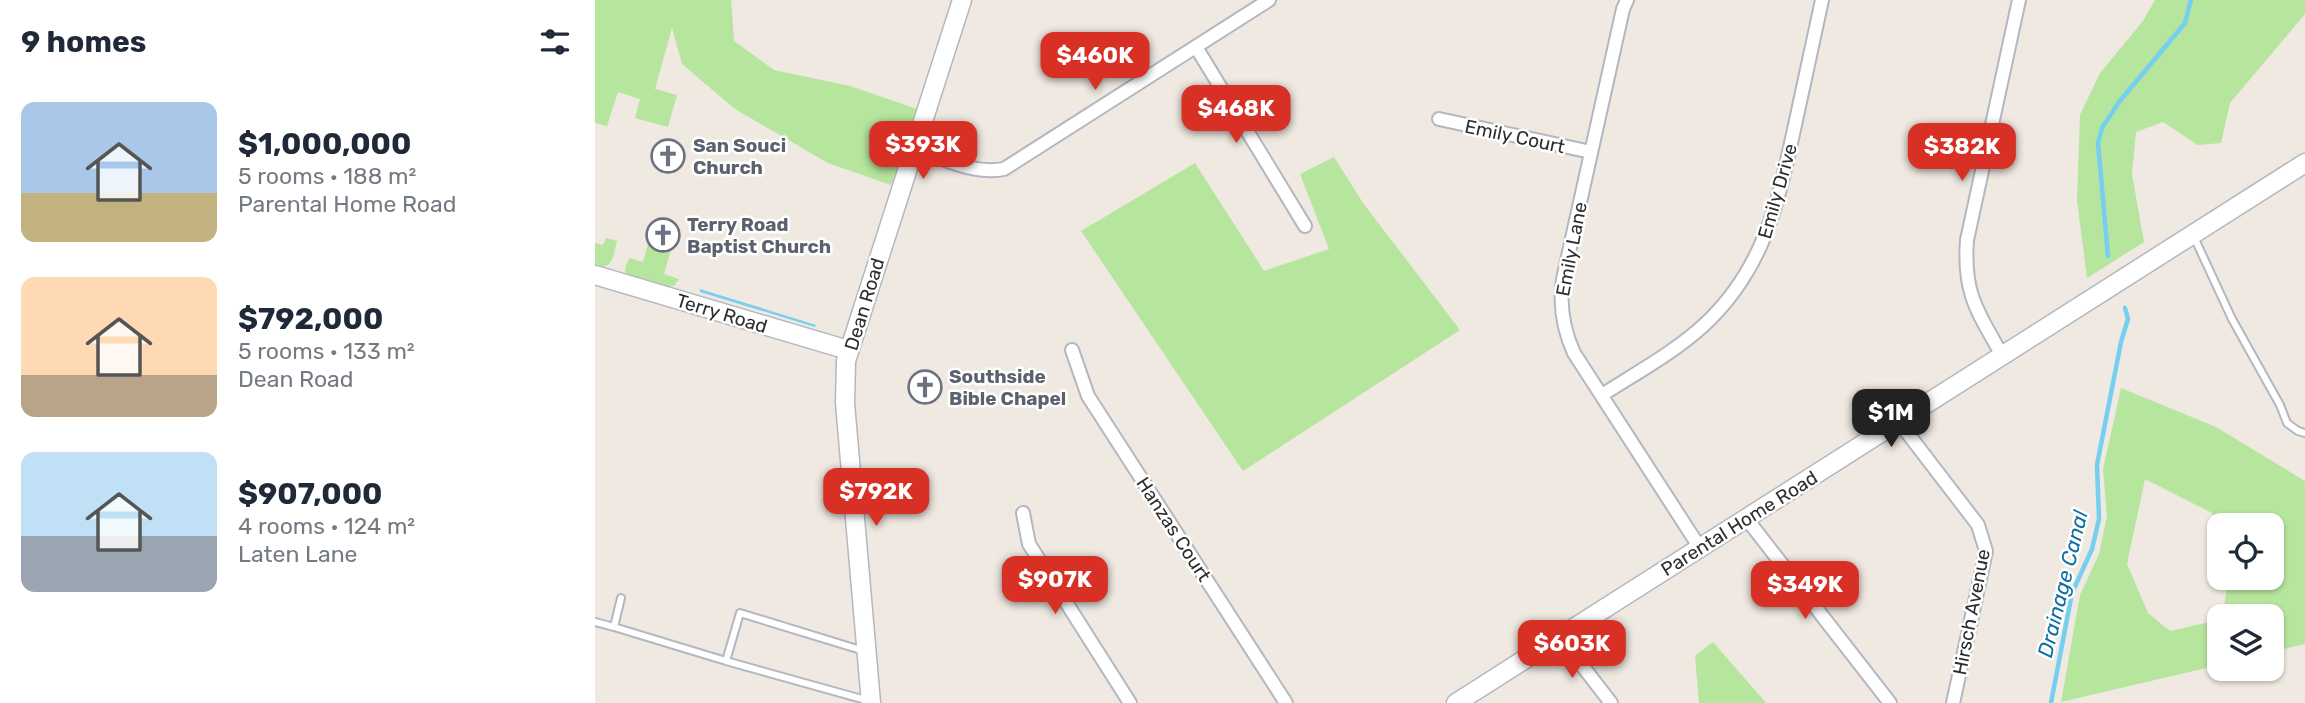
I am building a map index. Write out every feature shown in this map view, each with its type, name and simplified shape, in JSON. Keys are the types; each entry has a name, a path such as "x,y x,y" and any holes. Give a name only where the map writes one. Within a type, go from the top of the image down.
{"street":[{"name":"Dean Road","path":"871,702 845,403 848,350 962,0"},
{"path":"914,149 979,170 1004,169 1269,0"},
{"name":"Emily Lane","path":"1627,0 1563,279 1561,306 1567,338 1574,353 1700,548"},
{"name":"Emily Drive","path":"1602,395 1703,326 1732,295 1754,262 1781,188 1822,0"},
{"path":"2002,355 1971,297 1966,277 1966,256 1967,240 2019,0"},
{"path":"1196,47 1305,226"},
{"name":"Emily Court","path":"1439,119 1591,152"},
{"name":"Parental Home Road","path":"1456,703 2305,163"},
{"name":"Terry Road","path":"595,275 848,350"},
{"name":"Hanzas Court","path":"1072,350 1088,396 1286,703"},
{"name":"Hirsch Avenue","path":"1899,422 1978,525 1984,538 1986,551 1953,703"},
{"path":"1023,513 1028,544 1130,703"},
{"path":"1746,518 1890,703"},
{"path":"1560,637 1611,703"}],"lane":[{"path":"2193,235 2232,319 2280,405 2287,424 2305,433"},
{"path":"614,627 621,598"},
{"path":"726,661 740,614 866,651"},
{"path":"595,622 871,702"}],"green space":[{"path":"595,0 731,0 734,41 774,70 850,86 920,110 891,185 828,163 735,109 682,64 672,28 655,89 677,95 668,127 635,118 640,99 618,92 607,126 595,123"},
{"path":"2155,0 2305,0 2305,14 2230,103 2221,143 2198,145 2163,122 2136,132 2132,174 2144,242 2087,278 2077,200 2080,115 2100,73 2143,21"},
{"path":"1334,157 1363,203 1460,330 1243,471 1081,231 1195,163 1264,271 1329,249 1300,174"},
{"path":"654,222 677,228 664,274 679,279 674,286 663,287 626,275 630,258 643,262"},
{"path":"606,238 617,241 613,256 606,266 595,267 595,243 603,245"},
{"path":"2121,388 2216,427 2305,481 2305,644 2284,649 2284,604 2225,604 2226,590 2284,590 2284,513 2212,513 2145,479 2127,564 2148,613 2170,631 2207,623 2207,668 2061,702 2080,595 2099,554 2107,516 2103,469"},
{"path":"1713,642 1766,703 1699,703 1695,656"}],"water":[{"path":"700,289 816,325 815,327 700,292"}],"waterway":[{"name":"Drainage Canal","path":"2108,256 2098,143 2102,128 2119,102 2185,23 2191,0"},
{"name":"Drainage Canal","path":"2051,703 2072,593 2092,549 2099,519 2097,465 2128,319 2125,308"}],"place":[{"name":"San Souci Church","path":"668,156"},
{"name":"Terry Road Baptist Church","path":"663,235"},
{"name":"Southside Bible Chapel","path":"925,387"}]}
